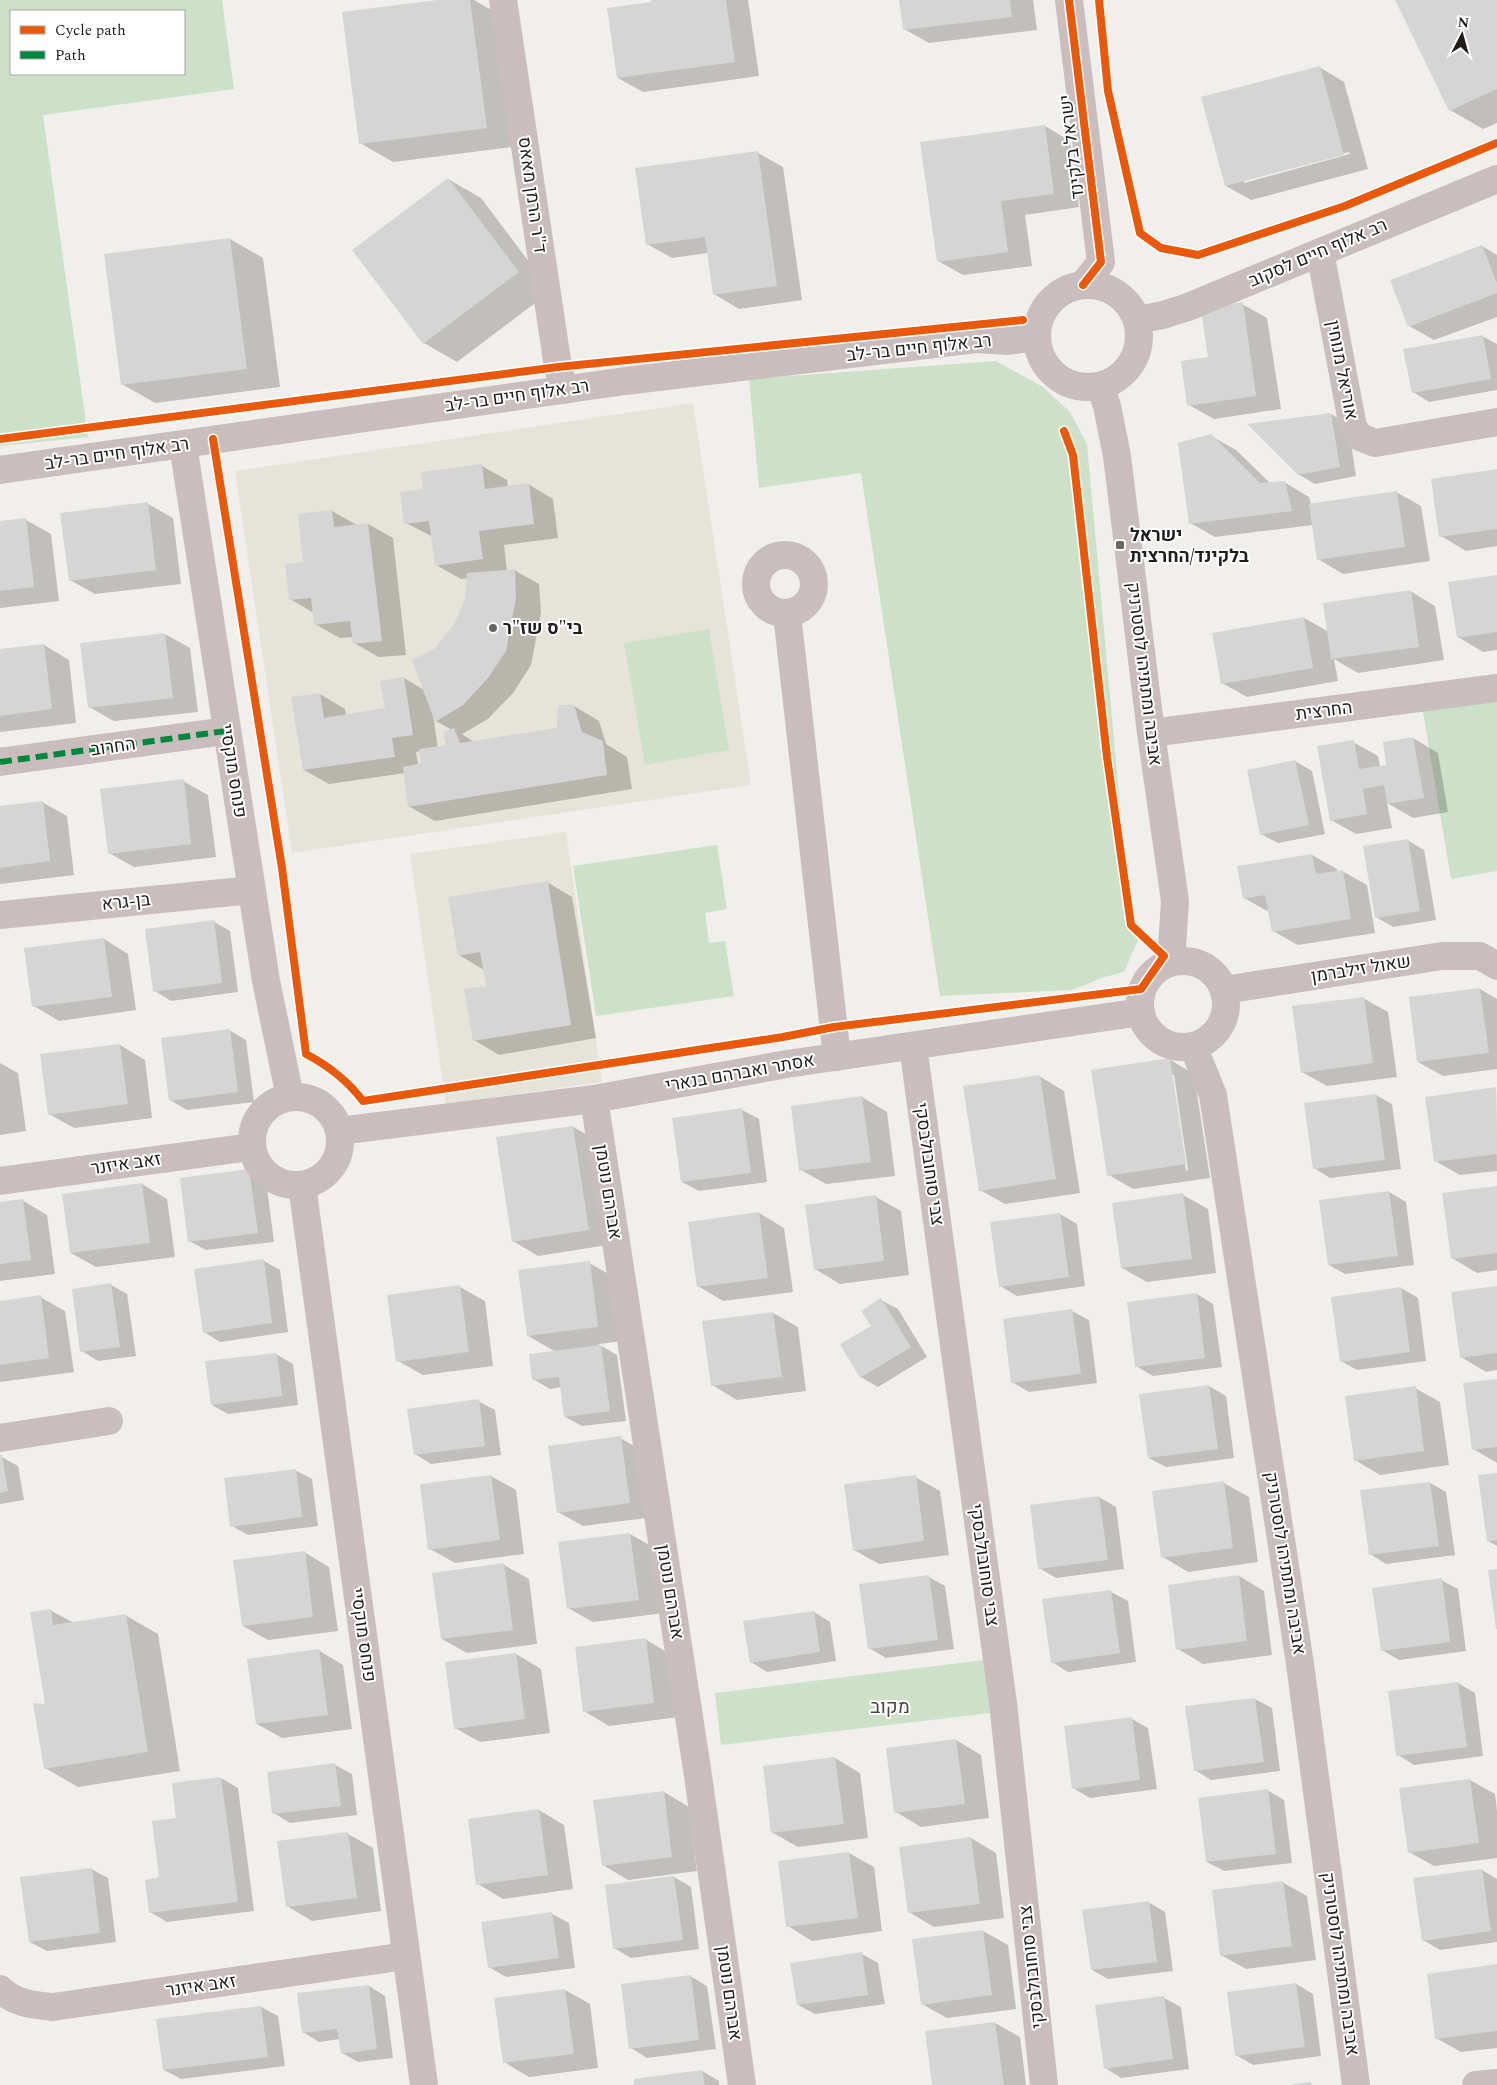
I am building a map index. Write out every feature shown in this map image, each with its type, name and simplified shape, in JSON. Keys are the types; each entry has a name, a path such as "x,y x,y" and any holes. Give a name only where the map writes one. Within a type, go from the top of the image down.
{"street":[{"name":"ד\"ר הרמן מאאס","path":"503,0 558,367 564,390"},
{"name":"ישראל בלקינד","path":"1069,0 1101,262 1083,285"},
{"name":"רב אלוף חיים לסקוב","path":"1137,320 1163,315 1188,307 1497,179"},
{"name":"אוריאל מנוחין","path":"1320,252 1353,427 1360,437 1375,443 1497,422"},
{"path":"1083,285 1101,286 1116,293 1129,305 1137,320 1139,337 1136,354 1128,368 1115,379 1100,386 1084,387 1070,384 1056,376 1046,365 1039,352 1036,337 1038,322 1045,307 1062,292 1083,285"},
{"name":"רב אלוף חיים בר-לב","path":"0,470 564,390 976,339 1008,341 1036,337"},
{"name":"אביבה ומתתיהו לוסטרניק","path":"1100,386 1107,406 1117,456 1151,733 1175,901 1171,963"},
{"name":"פנחס מוקסיי","path":"183,445 266,981 290,1097"},
{"path":"787,614 837,1057"},
{"name":"החרצית","path":"1151,733 1497,688"},
{"name":"החרוב","path":"0,762 226,731"},
{"name":"בן-גרא","path":"0,915 252,890"},
{"name":"שאול זילברמן","path":"1224,990 1442,956 1480,956 1497,966"},
{"path":"1184,961 1197,963 1209,969 1218,979 1224,990 1226,1004 1224,1018 1217,1031 1206,1040 1193,1046 1180,1047 1166,1044 1154,1036 1146,1025 1141,1012 1140,1000 1150,976 1159,968 1171,963 1184,961"},
{"name":"אסתר ואברהם בנארי","path":"339,1131 594,1099 837,1057 1141,1012"},
{"name":"צבי סוחובולבסקי","path":"913,1046 1003,1703 1044,2085"},
{"name":"אביבה ומתתיהו לוסטרניק","path":"1193,1046 1213,1095 1300,1664 1356,2085"},
{"path":"300,1096 317,1101 330,1111 339,1131 339,1151 336,1162 326,1174 302,1185 279,1182 265,1173 253,1155 251,1147 252,1130 260,1114 274,1102 290,1097 300,1096"},
{"name":"אברהם נוטמן","path":"594,1099 696,1761 742,2085"},
{"name":"זאב איזנר","path":"0,1181 251,1147"},
{"name":"פנחס מוקסיי","path":"302,1185 424,2085"},
{"path":"0,1438 109,1421"},
{"name":"זאב איזנר","path":"0,1989 8,1997 27,2004 53,2007 406,1956"},
{"path":"1476,2085 1497,2083"}],"shaded area":[{"name":"בי\"ס שז\"ר","path":"693,403 751,785 292,853 235,471"},
{"path":"566,832 602,1082 446,1104 410,854"}],"green space":[{"path":"0,0 222,0 234,89 43,115 88,437 0,446"},
{"path":"996,361 1043,387 1070,412 1087,444 1131,925 1138,940 1124,972 1072,990 940,996 861,473 759,488 749,379"},
{"path":"709,629 729,750 645,765 624,643"},
{"path":"1497,694 1497,871 1451,879 1422,706"},
{"path":"717,845 727,909 705,913 709,943 725,941 734,996 596,1016 573,866"},
{"path":"984,1660 990,1713 721,1745 715,1693"}],"building":[{"path":"437,0 470,0 487,128 359,144 342,12"},
{"path":"651,0 726,0 735,62 617,78 607,8 651,2"},
{"path":"899,0 1010,0 1012,17 903,30"},
{"path":"1395,0 1497,0 1497,89 1449,111"},
{"path":"1320,66 1344,155 1225,186 1201,97"},
{"path":"1045,125 1054,194 1001,201 1008,252 937,262 920,142"},
{"path":"758,151 777,286 713,295 705,237 646,245 635,168"},
{"path":"448,178 519,272 423,344 352,250"},
{"path":"230,238 247,369 121,385 104,254"},
{"path":"1482,245 1497,283 1497,293 1408,327 1390,280"},
{"path":"1243,302 1256,396 1187,406 1181,361 1208,357 1201,309"},
{"path":"1483,335 1491,379 1412,393 1403,349"},
{"path":"1331,413 1340,467 1298,475 1247,424"},
{"path":"1211,434 1260,483 1285,481 1292,511 1189,524 1178,443"},
{"path":"482,464 485,489 529,483 534,524 479,531 483,559 435,566 429,521 404,524 400,492 423,489 421,472"},
{"path":"1497,469 1497,529 1439,537 1431,479"},
{"path":"1397,491 1405,547 1317,560 1309,504"},
{"path":"148,502 156,570 69,581 60,513"},
{"path":"332,510 334,527 368,523 382,641 353,644 350,621 314,625 311,598 289,600 285,564 303,562 298,514"},
{"path":"26,518 34,587 0,591 0,521"},
{"path":"515,569 516,598 506,651 488,678 463,705 435,722 412,660 435,648 455,623 465,598 467,573"},
{"path":"1497,575 1497,632 1457,638 1448,582"},
{"path":"1411,590 1419,647 1331,659 1323,603"},
{"path":"1304,617 1313,668 1221,684 1212,633"},
{"path":"165,633 173,698 88,708 80,643"},
{"path":"44,644 52,709 0,716 0,649"},
{"path":"404,677 413,735 392,738 395,757 303,770 291,697 320,693 324,718 385,708 380,681"},
{"path":"558,705 574,705 582,732 603,741 607,775 408,807 403,767 421,763 419,749 446,745 443,732 454,728 460,743 557,728"},
{"path":"1413,737 1424,798 1387,804 1384,785 1363,789 1367,814 1330,821 1317,746 1354,740 1359,769 1386,765 1383,742"},
{"path":"1295,760 1309,825 1260,835 1247,770"},
{"path":"184,779 191,844 108,854 100,789"},
{"path":"43,801 50,861 0,868 0,806"},
{"path":"1408,839 1420,911 1375,918 1363,846"},
{"path":"1312,854 1316,874 1343,870 1351,919 1272,932 1265,895 1243,899 1237,866"},
{"path":"548,881 571,1025 473,1041 464,989 486,986 480,952 458,956 448,897"},
{"path":"214,920 222,983 153,992 145,929"},
{"path":"104,938 112,997 32,1007 24,948"},
{"path":"1480,988 1489,1053 1417,1062 1409,997"},
{"path":"1364,997 1373,1063 1301,1073 1292,1006"},
{"path":"230,1029 238,1092 169,1101 161,1038"},
{"path":"120,1044 128,1104 48,1115 40,1054"},
{"path":"1170,1058 1186,1164 1107,1176 1091,1070"},
{"path":"1040,1075 1056,1179 979,1191 963,1086"},
{"path":"1496,1087 1497,1154 1434,1162 1425,1097"},
{"path":"1376,1094 1385,1160 1313,1169 1304,1103"},
{"path":"862,1096 871,1162 799,1171 791,1106"},
{"path":"742,1108 751,1173 681,1182 672,1118"},
{"path":"573,1126 589,1230 512,1242 496,1137"},
{"path":"249,1169 258,1233 188,1242 180,1178"},
{"path":"142,1183 150,1243 70,1253 62,1194"},
{"path":"1497,1186 1497,1253 1451,1259 1442,1193"},
{"path":"1389,1191 1398,1256 1328,1265 1319,1200"},
{"path":"1183,1193 1192,1259 1121,1268 1112,1203"},
{"path":"876,1195 884,1261 814,1270 805,1205"},
{"path":"23,1199 31,1260 0,1264 0,1202"},
{"path":"759,1212 768,1278 697,1287 688,1222"},
{"path":"1060,1213 1069,1277 999,1287 990,1222"},
{"path":"264,1259 272,1323 203,1333 194,1269"},
{"path":"590,1261 598,1327 527,1336 518,1270"},
{"path":"111,1283 120,1347 80,1352 72,1289"},
{"path":"460,1285 469,1352 396,1362 387,1295"},
{"path":"1497,1286 1497,1353 1460,1358 1451,1292"},
{"path":"1401,1287 1410,1352 1340,1362 1331,1297"},
{"path":"1197,1293 1205,1358 1135,1367 1127,1302"},
{"path":"41,1295 49,1358 0,1365 0,1301"},
{"path":"881,1298 911,1347 860,1378 840,1344 871,1326 861,1311"},
{"path":"1072,1309 1081,1374 1011,1383 1003,1319"},
{"path":"773,1312 782,1377 711,1386 702,1321"},
{"path":"601,1345 610,1411 564,1417 559,1377 532,1380 529,1354"},
{"path":"277,1353 282,1396 211,1405 205,1361"},
{"path":"1497,1379 1497,1447 1472,1450 1463,1383"},
{"path":"1209,1385 1218,1449 1148,1458 1139,1394"},
{"path":"1416,1386 1424,1451 1354,1461 1345,1396"},
{"path":"479,1399 485,1446 414,1455 407,1409"},
{"path":"621,1436 630,1503 557,1513 548,1446"},
{"path":"0,1455 2,1455 8,1491 0,1493"},
{"path":"296,1469 302,1517 230,1527 224,1478"},
{"path":"1497,1473 1497,1540 1487,1542 1478,1475"},
{"path":"491,1475 500,1540 428,1550 420,1484"},
{"path":"916,1475 924,1541 853,1551 844,1484"},
{"path":"1224,1481 1233,1548 1161,1558 1152,1491"},
{"path":"1430,1482 1439,1546 1369,1555 1360,1490"},
{"path":"1099,1496 1108,1560 1038,1569 1030,1505"},
{"path":"630,1533 639,1600 567,1609 558,1542"},
{"path":"305,1551 313,1617 242,1626 233,1560"},
{"path":"504,1563 513,1630 441,1639 432,1573"},
{"path":"1497,1569 1497,1629 1496,1629 1488,1570"},
{"path":"929,1575 938,1640 868,1649 859,1584"},
{"path":"1239,1575 1247,1641 1176,1650 1168,1585"},
{"path":"1442,1578 1450,1642 1381,1651 1372,1588"},
{"path":"1111,1590 1120,1653 1051,1663 1042,1599"},
{"path":"51,1609 53,1625 126,1614 148,1752 44,1769 33,1703 45,1704 30,1612"},
{"path":"814,1611 820,1652 750,1663 743,1621"},
{"path":"646,1638 654,1703 583,1712 575,1647"},
{"path":"319,1649 328,1715 256,1724 247,1659"},
{"path":"516,1653 525,1719 454,1729 445,1662"},
{"path":"1458,1682 1467,1747 1396,1756 1388,1691"},
{"path":"1255,1698 1264,1762 1194,1771 1185,1706"},
{"path":"1132,1717 1140,1780 1072,1789 1064,1726"},
{"path":"956,1739 965,1804 894,1813 886,1748"},
{"path":"835,1757 844,1824 771,1833 763,1766"},
{"path":"335,1763 341,1806 272,1814 267,1772"},
{"path":"221,1777 238,1902 149,1913 145,1880 159,1877 152,1821 176,1818 172,1783"},
{"path":"1470,1779 1479,1843 1408,1853 1399,1788"},
{"path":"1268,1789 1276,1854 1206,1862 1198,1798"},
{"path":"664,1791 672,1857 602,1866 593,1800"},
{"path":"539,1809 548,1875 476,1885 468,1819"},
{"path":"348,1832 357,1898 286,1907 277,1841"},
{"path":"971,1837 980,1904 908,1913 899,1847"},
{"path":"849,1852 858,1918 786,1927 778,1861"},
{"path":"92,1868 100,1933 29,1942 20,1877"},
{"path":"1482,1869 1491,1931 1422,1941 1413,1878"},
{"path":"674,1876 683,1940 613,1949 605,1885"},
{"path":"1283,1881 1292,1946 1220,1956 1212,1890"},
{"path":"1149,1901 1157,1962 1091,1970 1082,1910"},
{"path":"552,1912 559,1958 488,1968 481,1922"},
{"path":"983,1930 992,1995 921,2005 912,1939"},
{"path":"862,1952 868,1995 797,2005 790,1963"},
{"path":"1497,1964 1497,2031 1435,2039 1427,1974"},
{"path":"691,1975 699,2040 629,2049 621,1984"},
{"path":"1296,1983 1305,2047 1235,2056 1227,1992"},
{"path":"369,1985 377,2049 341,2054 337,2029 302,2033 297,1993"},
{"path":"565,1989 574,2054 503,2063 494,1998"},
{"path":"1164,1996 1173,2059 1104,2069 1095,2005"},
{"path":"261,2006 268,2057 163,2070 156,2019"},
{"path":"995,2022 1004,2085 932,2085 925,2031"},
{"path":"702,2070 705,2085 634,2085 634,2079"},
{"path":"1311,2082 1311,2085 1293,2085 1293,2084"}],"marked path":[{"path":"0,762 226,731"}],"cycle path":[{"path":"1069,0 1101,262 1083,285"},
{"path":"1099,0 1108,91 1140,233 1161,248 1198,255 1345,206 1497,143"},
{"path":"0,439 558,367 1023,320"},
{"path":"213,439 282,868 306,1054 337,1074 351,1086 363,1101 783,1037 834,1027 1141,989 1164,956 1131,925 1107,757 1073,455 1064,431"}],"place":[{"name":"ישראל בלקינד/החרצית","path":"1120,545"},
{"name":"בי\"ס שז\"ר","path":"493,628"}],"district":[{"name":"מקוב","path":"890,1707"}]}
